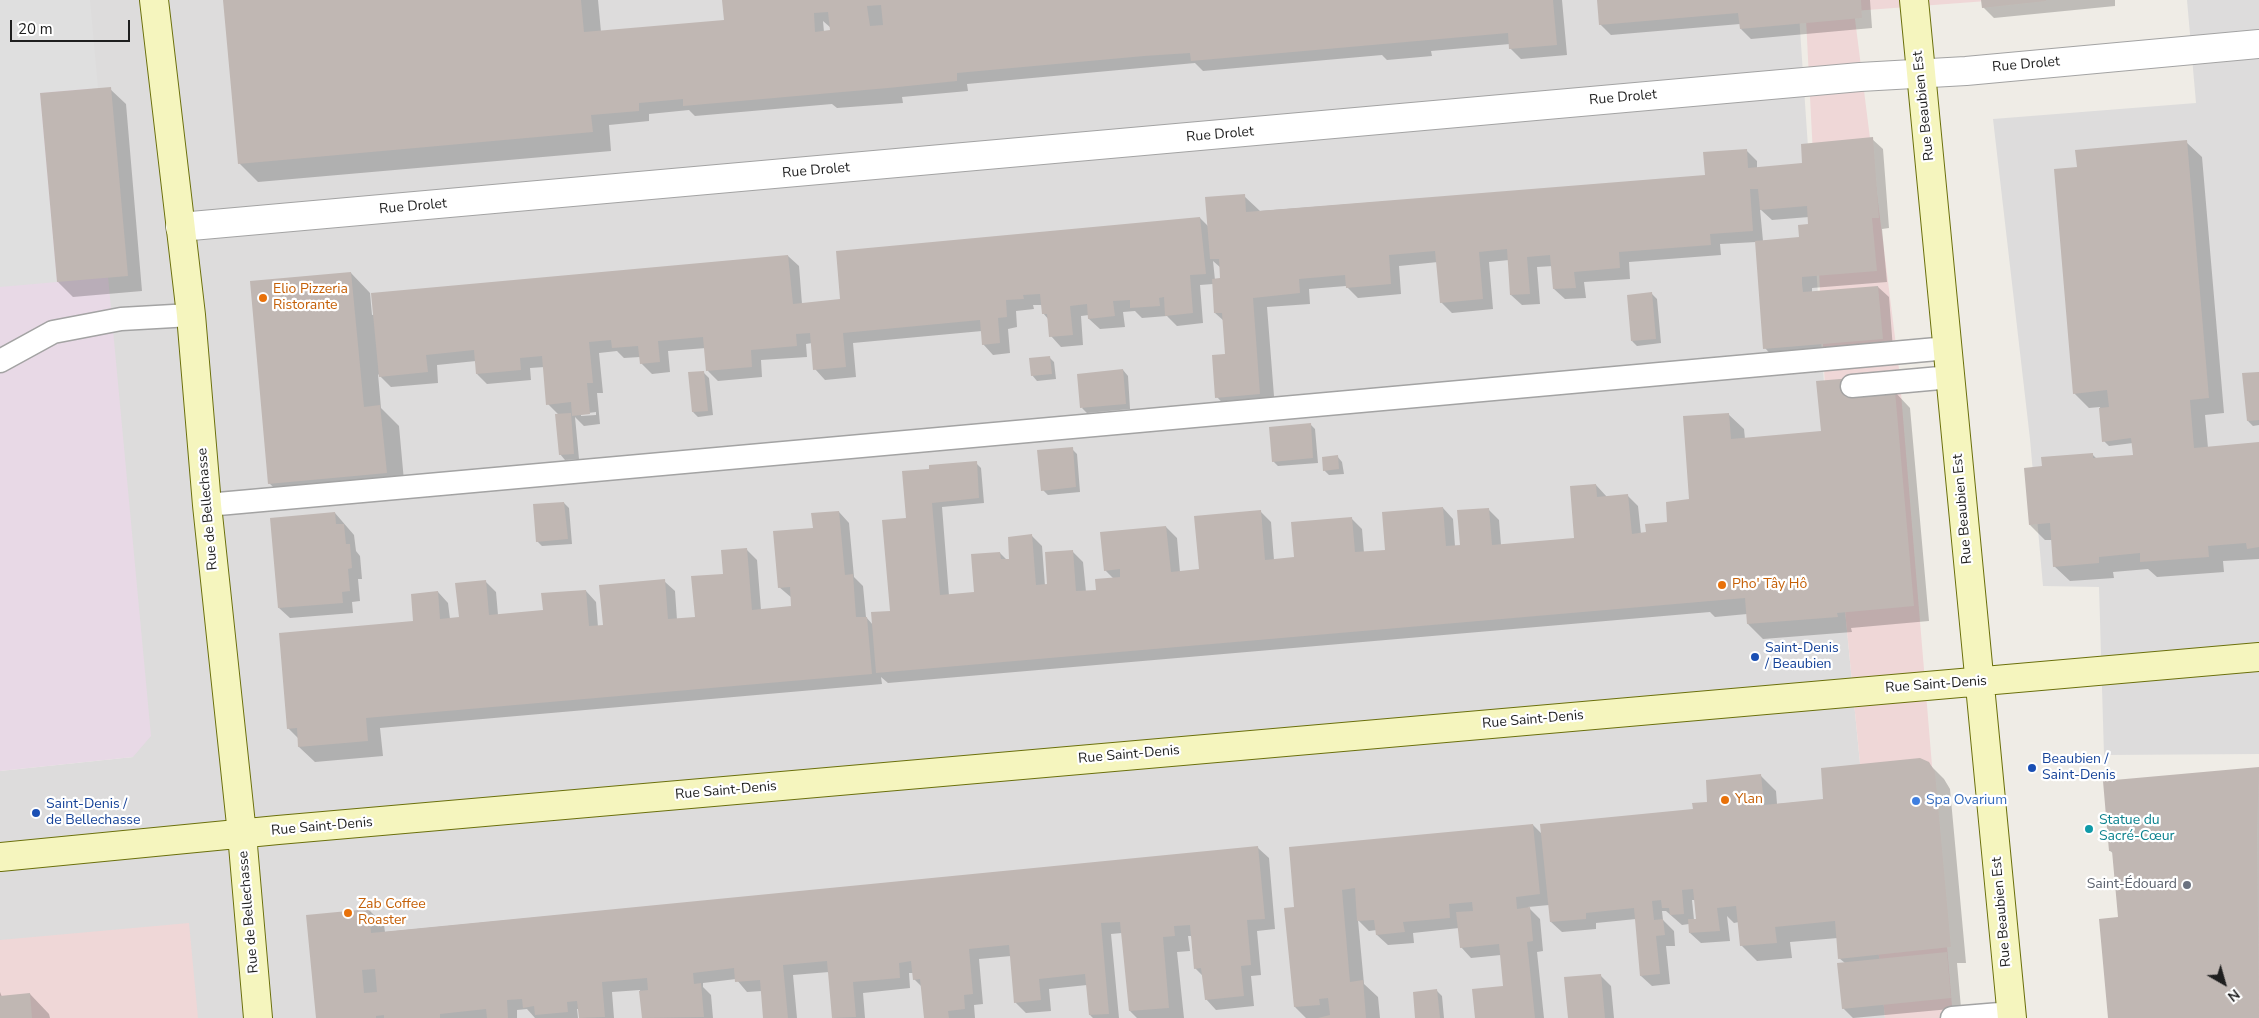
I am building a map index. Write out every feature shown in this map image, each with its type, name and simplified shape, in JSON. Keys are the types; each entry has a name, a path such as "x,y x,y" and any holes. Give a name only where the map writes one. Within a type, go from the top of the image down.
{"main road":[{"name":"Rue de Bellechasse","path":"154,0 191,315 206,505 242,834 258,1018"},
{"name":"Rue Beaubien Est","path":"1914,0 2012,1016"},
{"name":"Rue Saint-Denis","path":"0,857 242,834 2259,657"}],"street":[{"name":"Rue Drolet","path":"180,227 1840,79 1966,71 2259,44"}],"lane":[{"path":"0,361 53,332 121,319 191,315"},
{"path":"206,505 1948,348"},
{"path":"1852,386 1951,377"},
{"path":"1952,1018 2012,1016"}],"shaded area":[{"path":"0,0 84,0 151,736 133,757 0,771"},
{"path":"0,0 90,0 98,88 40,93 57,282 0,287"},
{"path":"84,0 1798,0 1827,427 1885,1018 0,1018 0,771 133,757 103,223"},
{"path":"1805,0 2000,0 1854,11 1899,369 1953,1018 1885,1018 1827,427"},
{"path":"2187,0 2259,0 2259,754 2104,755 2099,587 2043,586 2030,439 1993,119 2196,103"},
{"path":"189,923 198,1018 0,1018 0,940"}],"building":[{"path":"223,0 581,0 584,32 724,20 722,0 1553,0 1557,45 1509,49 1508,33 1191,61 1190,53 1144,56 957,73 957,81 888,88 683,106 683,99 639,103 639,111 591,115 593,132 238,164","holes":["881,5 883,25 870,26 867,6","828,12 830,30 815,32 814,13"]},
{"path":"1597,0 1861,0 1862,18 1740,29 1738,13 1599,25"},
{"path":"1981,0 2046,0 2046,1 1982,8"},
{"path":"111,87 128,276 57,282 40,93"},
{"path":"1873,137 1879,218 1872,218 1877,271 1802,277 1802,284 1803,292 1878,286 1883,339 1763,349 1755,241 1799,237 1798,225 1808,224 1807,206 1760,210 1758,189 1750,189 1753,231 1710,234 1711,245 1619,252 1620,268 1574,272 1576,288 1553,289 1550,255 1527,257 1530,294 1510,295 1507,249 1479,252 1483,299 1440,303 1435,251 1389,255 1391,284 1346,288 1345,275 1299,279 1300,293 1253,298 1260,394 1215,398 1212,355 1225,354 1222,313 1214,313 1212,279 1220,278 1219,259 1210,259 1205,197 1245,194 1246,212 1705,175 1703,152 1747,149 1748,168 1802,163 1801,144"},
{"path":"2187,140 2209,398 2190,400 2194,448 2259,442 2259,547 2247,549 2246,543 2208,546 2209,557 2140,562 2140,553 2099,557 2099,563 2053,567 2050,523 2029,525 2024,468 2042,466 2041,457 2093,453 2093,458 2133,455 2131,438 2102,442 2099,408 2109,407 2107,390 2073,394 2054,169 2077,167 2075,150"},
{"path":"1200,217 1206,274 1190,275 1193,313 1165,316 1164,297 1159,298 1160,306 1130,308 1130,300 1113,301 1115,316 1088,319 1087,304 1070,306 1073,335 1049,337 1047,314 1042,314 1040,294 1023,295 1024,299 1006,300 1007,317 998,318 1000,343 982,345 980,320 843,333 846,367 813,370 810,333 796,334 797,346 751,350 752,367 706,371 703,337 658,341 660,362 640,364 638,346 612,348 611,340 589,342 593,383 587,383 590,414 572,416 571,402 546,405 542,356 520,358 521,370 476,374 474,350 426,355 428,372 379,377 371,293 788,255 793,304 840,299 836,251"},
{"path":"351,272 364,407 380,405 387,473 268,484 250,281"},
{"path":"1652,292 1656,339 1631,341 1627,295"},
{"path":"1050,356 1052,374 1031,376 1029,358"},
{"path":"1123,369 1126,404 1080,408 1077,374"},
{"path":"704,371 708,411 692,412 688,372"},
{"path":"2259,372 2259,420 2247,421 2242,373"},
{"path":"1852,378 1895,391 1914,606 1837,613 1838,617 1747,624 1745,598 876,673 871,612 890,611 882,520 906,518 902,471 929,469 929,465 977,461 979,498 932,503 940,595 974,592 971,554 1000,552 1001,559 1009,559 1008,537 1032,534 1036,585 1047,584 1045,552 1073,550 1076,591 1096,590 1095,579 1120,577 1120,569 1104,571 1100,532 1166,526 1171,572 1199,569 1194,516 1261,510 1265,560 1294,557 1291,522 1352,517 1355,552 1385,550 1382,512 1443,507 1446,546 1460,545 1457,510 1489,508 1492,545 1574,538 1570,486 1596,484 1597,497 1628,494 1632,534 1646,532 1645,524 1667,522 1666,502 1689,499 1683,416 1729,413 1731,439 1821,431 1816,381"},
{"path":"571,413 574,454 559,455 555,414"},
{"path":"1311,423 1313,458 1272,462 1269,427"},
{"path":"1073,447 1076,487 1041,491 1037,450"},
{"path":"1338,455 1339,469 1323,471 1322,457"},
{"path":"564,502 568,539 536,542 533,504"},
{"path":"839,511 845,575 853,574 856,617 867,617 872,674 366,718 368,741 298,747 297,728 287,729 279,633 413,621 411,594 438,591 440,619 459,617 455,583 486,580 489,615 543,610 541,593 586,590 589,626 603,625 599,585 665,579 668,619 695,617 691,576 723,574 721,550 747,548 752,610 791,606 790,587 778,588 773,531 813,528 811,513"},
{"path":"335,512 336,524 344,524 346,544 350,544 352,568 348,569 350,591 342,592 343,603 278,608 270,518"},
{"path":"1920,758 1929,762 1935,772 1951,947 1838,959 1835,921 1775,927 1777,943 1740,946 1736,906 1717,908 1720,931 1689,933 1688,919 1696,919 1693,889 1682,890 1684,914 1670,915 1669,908 1662,908 1661,900 1652,901 1654,920 1663,919 1665,935 1656,936 1660,974 1640,976 1634,908 1586,913 1586,919 1550,922 1540,824 1693,809 1692,803 1707,802 1706,780 1761,774 1764,805 1823,799 1821,768"},
{"name":"Saint-Édouard","path":"2259,767 2257,834 2259,1018 2108,1018 2099,919 2118,917 2112,851 2109,851 2103,781"},
{"path":"1533,824 1540,894 1516,897 1517,909 1530,907 1533,941 1527,942 1535,1018 1475,1018 1472,989 1503,986 1499,944 1460,948 1456,912 1473,911 1472,902 1449,904 1450,918 1403,922 1405,932 1376,935 1374,920 1357,921 1355,888 1342,890 1350,982 1363,980 1366,1018 1318,1018 1330,1015 1328,998 1319,999 1320,1005 1294,1007 1284,908 1294,907 1289,847"},
{"path":"1258,846 1265,919 1247,920 1251,965 1241,966 1244,996 1205,1000 1201,968 1194,969 1190,925 1174,926 1175,936 1163,937 1169,1008 1129,1011 1120,922 1101,923 1109,1014 1089,1015 1085,974 1039,979 1041,1000 1014,1003 1009,945 969,949 973,994 964,995 965,1009 948,1011 949,1018 924,1018 920,979 913,980 911,961 899,963 900,978 853,982 856,1017 832,1018 827,961 783,965 788,1018 763,1018 760,980 735,982 734,968 693,973 694,984 701,983 704,1017 642,1018 639,991 648,990 647,978 602,982 605,1017 579,1018 577,1001 567,1002 568,1012 535,1015 534,1006 523,1008 522,999 507,1000 508,1018 487,1018 486,1009 440,1014 440,1018 384,1018 384,1015 376,1016 376,1018 316,1018 306,915 369,909 371,933","holes":["375,969 377,992 364,993 362,970"]},
{"path":"1947,952 1951,998 1842,1009 1837,963"},
{"path":"1601,974 1605,1018 1568,1018 1564,977"},
{"path":"1437,989 1440,1018 1415,1018 1413,992"},
{"path":"30,993 32,1018 0,1018 0,996"}],"place":[{"name":"Elio Pizzeria Ristorante","path":"263,298"},
{"name":"Pho' Tây Hô","path":"1722,585"},
{"name":"Saint-Denis / Beaubien","path":"1755,657"},
{"name":"Beaubien / Saint-Denis","path":"2032,768"},
{"name":"Ylan","path":"1725,800"},
{"name":"Spa Ovarium","path":"1916,801"},
{"name":"Saint-Denis / de Bellechasse","path":"36,813"},
{"name":"Statue du Sacré-Cœur","path":"2089,829"},
{"name":"Saint-Édouard","path":"2187,885"},
{"name":"Zab Coffee Roaster","path":"348,913"}]}
